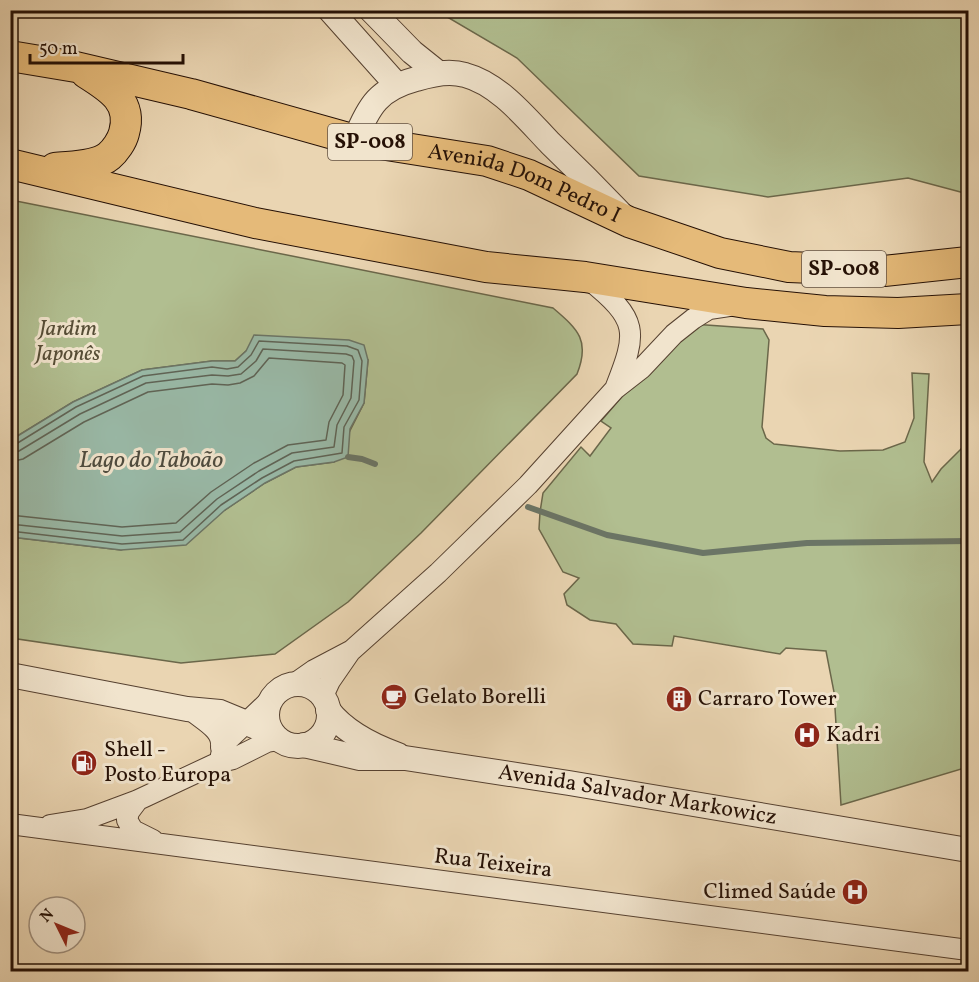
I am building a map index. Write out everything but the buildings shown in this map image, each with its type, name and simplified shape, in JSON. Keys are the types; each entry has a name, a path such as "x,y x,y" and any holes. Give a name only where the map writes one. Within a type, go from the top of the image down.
{"main road":[{"name":"Avenida Dom Pedro I","path":"10,56 76,67 191,94 355,140 487,161 529,176 629,222 720,253 789,267 884,271 969,262"},
{"path":"24,167 93,163 109,157 122,139 127,123 124,104 110,88 76,67"},
{"name":"SP-008","path":"24,167 255,223 486,267 585,277 746,303 825,311 898,313 969,309"}],"street":[{"path":"330,10 396,84"},
{"path":"371,10 412,52 437,72"},
{"path":"355,140 365,114 378,97 396,84 437,72 465,75 492,88 520,112 629,222"},
{"path":"585,277 609,296 623,312 631,329 630,347 615,389"},
{"path":"33,828 87,819 138,800 220,755 246,722 281,689 294,684 351,650 467,547 544,468 615,389 642,368 674,334 709,309 746,303"},
{"path":"10,675 194,710 220,712 246,722 287,744 304,745 313,742 326,727 326,703 330,681 351,650"},
{"path":"294,684 310,686 326,703 336,720 373,744 405,758"},
{"path":"271,699 267,714 269,727 276,737"},
{"path":"194,710 220,732 224,742 220,755"},
{"path":"220,755 233,759 276,737"},
{"name":"Avenida Salvador Markowicz","path":"304,745 360,758 405,758 969,850"},
{"path":"138,800 129,812 127,820 133,830 165,846"},
{"name":"Rua Teixeira","path":"10,824 969,950"}],"green space":[{"path":"437,11 968,11 968,194 908,178 768,197 639,176 517,58"},
{"name":"Jardim Japonês","path":"11,200 553,308 570,323 580,337 581,363 577,374 421,533 348,602 275,654 181,663 11,638 11,537 121,550 225,510 265,483 296,467 334,462 364,403 368,360 246,351 235,361 212,361 142,370 73,402 11,440"},
{"path":"692,324 763,329 769,340 762,427 766,438 774,444 840,451 883,450 905,442 914,418 912,373 929,374 924,462 932,482 941,469 963,447 968,448 968,767 841,805 834,692 826,651 786,648 780,654 674,636 672,646 633,644 616,624 590,620 567,605 564,594 579,578 563,572 539,529 543,493 581,447 590,456 611,428 601,421 663,349"}],"water":[{"name":"Lago do Taboão","path":"254,335 349,340 364,345 368,360 364,403 350,429 348,457 334,462 296,467 265,483 225,510 186,545 121,550 11,537 11,440 73,402 142,370 212,361 235,361 246,351"}],"waterway":[{"path":"348,457 375,464"},
{"path":"528,507 607,535 703,553 807,543 968,541"}],"place":[{"name":"Gelato Borelli","path":"394,697"},
{"name":"Carraro Tower","path":"679,699"},
{"name":"Kadri","path":"807,735"},
{"name":"Shell - Posto Europa","path":"84,763"},
{"name":"Climed Saúde","path":"855,892"}]}
